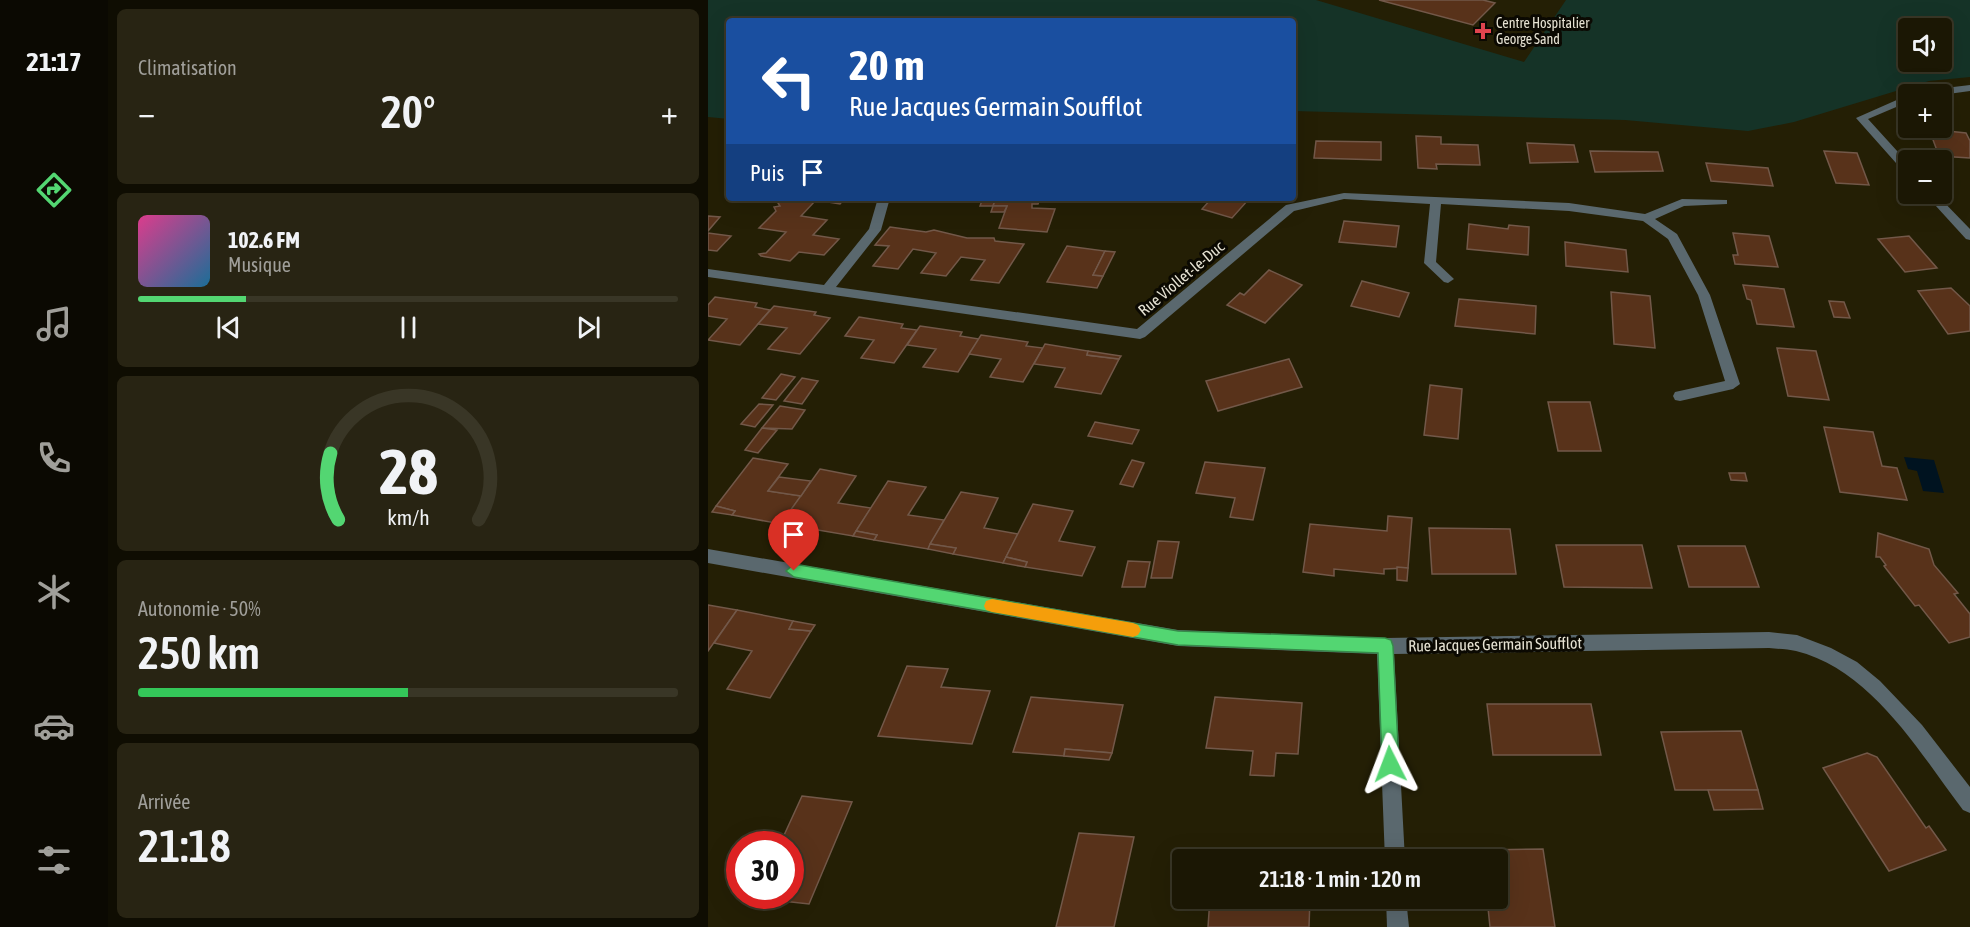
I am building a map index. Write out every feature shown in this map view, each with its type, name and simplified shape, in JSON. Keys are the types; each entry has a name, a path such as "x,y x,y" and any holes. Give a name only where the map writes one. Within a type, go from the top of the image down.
{"street":[{"path":"1952,90 1970,88"},
{"path":"1898,102 1861,118 1898,159"},
{"name":"Rue Viollet-le-Duc","path":"708,273 1140,334 1290,208 1344,196 1569,207 1646,218 1673,237 1699,285 1733,384 1680,396"},
{"path":"827,290 874,230 883,201"},
{"path":"1436,201 1430,263 1448,279"},
{"path":"1646,218 1682,203 1723,202"},
{"path":"1940,204 1970,236"},
{"name":"Rue Jacques Germain Soufflot","path":"708,556 1178,638 1385,646 1769,640 1797,643 1834,659 1867,682 1896,709 1970,803"},
{"path":"1385,646 1394,849"},
{"path":"1397,909 1398,927"}],"green space":[{"path":"708,0 1316,0 1524,62 1566,0 1970,0 1970,77 1919,84 1898,84 1898,90 1794,122 1748,131 1625,120 1296,111 1296,18 726,18 726,119 708,117"}],"water":[{"path":"1904,457 1934,460 1944,493 1923,491 1917,471 1908,469"}],"building":[{"path":"1379,0 1483,0 1495,3 1473,25"},
{"path":"1952,131 1966,133 1970,141 1970,158 1952,157 1952,150 1937,150 1932,138 1952,138"},
{"path":"1416,136 1441,137 1441,144 1478,145 1480,165 1436,164 1437,169 1418,168"},
{"path":"1316,141 1381,142 1381,160 1314,158"},
{"path":"1527,143 1574,145 1578,162 1530,163"},
{"path":"1590,151 1658,152 1663,171 1595,172"},
{"path":"1824,151 1857,153 1869,185 1836,183"},
{"path":"1706,163 1768,168 1773,186 1711,181"},
{"path":"782,201 815,201 801,216 827,220 813,235 839,239 824,255 799,252 790,261 761,256 759,254 766,253 786,232 759,228 776,211 774,207 780,206 778,203"},
{"path":"822,201 842,201 840,204"},
{"path":"982,201 995,201 993,206 980,206"},
{"path":"995,201 1039,201 1038,204 1032,204 1032,208 1055,209 1047,232 999,228 1007,206 993,206"},
{"path":"1209,201 1247,201 1232,218 1202,209"},
{"path":"993,206 1007,206 1004,212 991,212"},
{"path":"708,216 720,217 708,231"},
{"path":"1344,221 1399,226 1396,247 1339,242"},
{"path":"1469,224 1508,229 1509,225 1529,227 1528,255 1467,249"},
{"path":"890,227 926,232 934,230 967,238 994,238 995,241 1024,244 999,283 971,280 985,260 961,257 946,276 921,273 936,253 913,249 898,269 873,266 889,246 875,245"},
{"path":"708,233 731,236 717,251 708,250"},
{"path":"1733,233 1769,236 1778,267 1735,264 1733,255 1738,255"},
{"path":"1909,236 1937,268 1905,272 1878,239"},
{"path":"1565,242 1626,250 1628,272 1566,266"},
{"path":"1067,246 1105,251 1093,275 1103,276 1097,288 1047,282"},
{"path":"1105,251 1115,252 1103,276 1093,275"},
{"path":"1269,270 1302,285 1265,323 1227,305 1240,293 1244,295"},
{"path":"1362,281 1409,293 1399,317 1351,306"},
{"path":"1743,285 1784,289 1794,327 1757,324 1751,300 1747,299"},
{"path":"1951,288 1970,306 1970,331 1948,334 1918,291"},
{"path":"1611,292 1650,296 1655,348 1614,344"},
{"path":"715,297 757,303 755,307 770,310 740,345 708,340 727,319 708,316 708,305"},
{"path":"1459,299 1536,306 1535,334 1455,326"},
{"path":"1829,301 1844,302 1850,318 1834,317"},
{"path":"774,306 816,312 814,315 830,318 800,354 768,349 787,328 758,324"},
{"path":"859,317 903,324 901,328 917,330 894,363 861,358 874,340 845,336"},
{"path":"920,326 962,332 960,336 979,339 958,372 923,367 936,349 907,345"},
{"path":"981,335 1028,342 1026,346 1043,348 1023,382 990,377 1001,359 969,354"},
{"path":"1045,344 1088,351 1087,355 1119,359 1101,394 1055,387 1065,368 1034,364"},
{"path":"1777,348 1816,351 1829,400 1788,396"},
{"path":"1088,351 1121,356 1119,359 1087,355"},
{"path":"1289,359 1302,387 1218,411 1206,381"},
{"path":"781,374 795,377 776,400 762,398"},
{"path":"802,378 818,381 802,404 784,401"},
{"path":"1430,385 1462,389 1458,439 1424,435"},
{"path":"1548,402 1590,402 1601,451 1558,451"},
{"path":"759,404 773,405 755,427 741,424"},
{"path":"780,406 805,410 792,429 762,428"},
{"path":"1095,422 1139,430 1132,444 1088,436"},
{"path":"1824,427 1873,432 1882,466 1897,468 1907,500 1840,492"},
{"path":"762,428 777,430 758,453 745,450"},
{"path":"753,458 788,464 768,491 801,496 781,524 732,515 735,511 716,506"},
{"path":"1132,460 1144,463 1133,487 1120,484"},
{"path":"1205,462 1265,468 1253,520 1230,517 1235,498 1196,493"},
{"path":"820,469 856,476 838,503 871,508 853,536 800,527 803,522 785,518"},
{"path":"1729,473 1745,473 1747,481 1731,480"},
{"path":"779,477 811,481 801,496 768,491"},
{"path":"888,481 926,487 908,515 944,520 928,549 874,540 877,535 856,531"},
{"path":"961,492 998,498 984,528 1018,534 1003,563 953,554 956,548 930,544"},
{"path":"1033,504 1073,511 1059,541 1095,547 1082,576 1025,567 1027,562 1006,557"},
{"path":"716,506 735,511 732,515 712,512"},
{"path":"1388,516 1412,518 1408,568 1384,569 1384,574 1334,569 1334,576 1303,572 1310,524 1387,531"},
{"path":"785,518 803,522 800,527 781,524"},
{"path":"1429,528 1510,529 1516,574 1432,574"},
{"path":"856,531 877,535 874,540 853,536"},
{"path":"1878,533 1929,549 1934,565 1958,593 1954,594 1970,614 1970,637 1949,643 1919,605 1915,606 1884,566 1886,565 1880,557 1876,557"},
{"path":"1158,541 1179,542 1172,578 1151,578"},
{"path":"930,544 956,548 953,554 928,549"},
{"path":"1556,545 1642,545 1652,588 1564,587"},
{"path":"1678,546 1745,546 1759,587 1689,587"},
{"path":"1006,557 1027,562 1025,567 1003,563"},
{"path":"1128,561 1150,562 1145,587 1122,587"},
{"path":"1397,567 1408,568 1407,581 1397,580"},
{"path":"708,605 737,610 708,651"},
{"path":"737,610 793,621 789,629 811,631 770,698 727,689 752,651 714,643"},
{"path":"793,621 815,625 811,631 789,629"},
{"path":"907,666 948,669 941,687 990,691 972,744 878,736"},
{"path":"1031,697 1123,705 1112,753 1065,749 1064,756 1013,752"},
{"path":"1215,697 1302,703 1298,754 1276,753 1274,776 1250,775 1253,751 1206,748"},
{"path":"1487,704 1591,704 1601,755 1493,755"},
{"path":"1741,731 1758,790 1675,790 1661,732"},
{"path":"1065,749 1112,753 1109,760 1064,756"},
{"path":"1867,753 1877,757 1926,828 1929,826 1946,850 1889,871 1823,768"},
{"path":"1708,790 1758,790 1763,809 1714,810"},
{"path":"802,796 852,802 809,904 804,903 804,831 786,831"},
{"path":"1079,833 1134,837 1114,927 1056,927"},
{"path":"1543,849 1555,927 1490,927 1488,909 1508,909 1508,850"},
{"path":"1209,909 1310,909 1309,927 1208,927"}],"slow traffic":[{"path":"992,606 1133,630"}],"place":[{"name":"Centre Hospitalier George Sand","path":"1483,31"}],"route":[{"path":"794,571 1178,638 1385,646 1390,764"}]}
